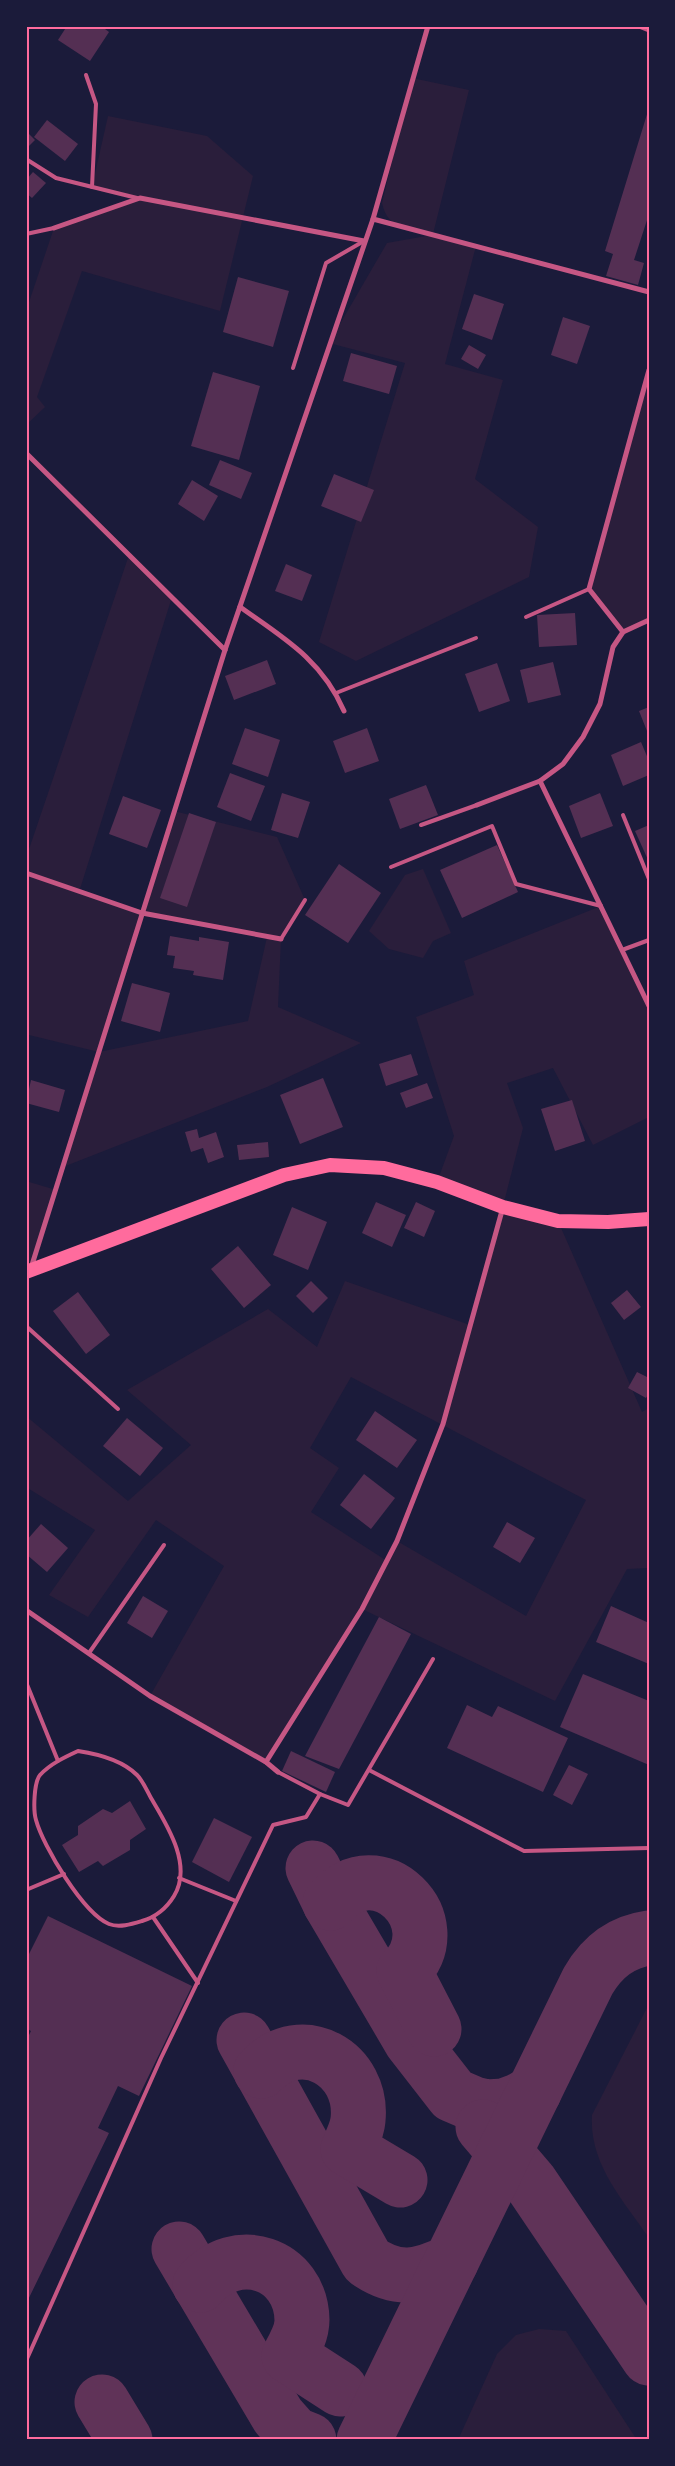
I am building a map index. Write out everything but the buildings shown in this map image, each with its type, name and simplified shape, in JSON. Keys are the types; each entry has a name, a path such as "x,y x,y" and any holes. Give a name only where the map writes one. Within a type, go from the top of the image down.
{"highway":[{"path":"28,1271 284,1175 330,1165 384,1168 437,1182 503,1206 558,1221 608,1222 649,1219"}],"street":[{"path":"28,1271 225,650 373,219 428,26"},
{"path":"639,26 649,30"},
{"path":"54,228 140,198 364,241"},
{"path":"373,219 649,292"},
{"path":"623,632 589,589 649,370"},
{"path":"26,453 225,650"},
{"path":"240,607 288,641 318,668 336,693 344,711"},
{"path":"477,805 540,781 563,764 583,737 600,704 613,647 623,632 649,620"},
{"path":"540,781 649,1006"},
{"path":"26,873 142,912 281,939"},
{"path":"266,1762 362,1609 397,1541 443,1424 503,1206"},
{"path":"26,1610 150,1696 266,1762 278,1772"}],"lane":[{"path":"86,75 96,104 92,187"},
{"path":"26,159 56,178 140,198"},
{"path":"26,234 54,228"},
{"path":"293,368 326,263 364,241"},
{"path":"526,617 589,589"},
{"path":"336,693 476,638"},
{"path":"421,825 477,805"},
{"path":"623,814 649,879"},
{"path":"390,867 492,826 516,884 601,906"},
{"path":"281,939 305,900"},
{"path":"622,950 649,940"},
{"path":"26,1326 118,1409"},
{"path":"89,1653 164,1545"},
{"path":"278,1772 320,1794 348,1805 432,1659"},
{"path":"26,1682 58,1761"},
{"path":"78,1751 94,1753 115,1761 137,1775 171,1831 181,1869 175,1895 162,1912 126,1926 109,1924 90,1910 72,1889 36,1819 34,1799 39,1776 58,1761 78,1751"},
{"path":"368,1770 524,1851 649,1848"},
{"path":"26,2362 161,2058 273,1825 306,1817 320,1794"},
{"path":"26,1890 64,1874"},
{"path":"178,1878 236,1901"},
{"path":"153,1917 198,1982"}],"shaded area":[{"path":"412,78 469,90 433,234 476,246 445,364 503,380 475,479 538,527 529,577 356,661 319,642 405,363 329,343 387,243 432,235 400,227 389,219 382,203"},
{"path":"108,116 207,136 253,176 220,311 82,271 37,397 45,407 26,425 26,311 54,228 139,199 92,187"},
{"path":"649,370 649,620 623,632 589,589"},
{"path":"129,555 172,597 80,889 142,912 174,811 277,837 305,900 281,939 278,1007 361,1043 267,1087 63,1167 99,1052 29,1035 26,1041 26,858","holes":["143,913 267,937 248,1021 99,1052"]},
{"path":"423,869 451,933 433,941 423,958 389,949 369,931 405,875"},
{"path":"601,906 649,1006 649,1117 593,1145 553,1068 507,1083 523,1128 503,1206 558,1221 642,1412 649,1408 649,1568 627,1569 555,1701 362,1609 266,1762 150,1696 224,1566 156,1520 88,1617 49,1595 95,1530 26,1487 26,1416 128,1501 191,1445 127,1390 268,1309 317,1347 345,1281 470,1325 503,1207 437,1182 454,1136 416,1017 474,995 464,961","holes":["351,1377 586,1500 526,1616 397,1541 387,1561 311,1512 339,1468 310,1448"]},
{"path":"26,1181 56,1190 30,1270 26,1272"},
{"path":"649,2004 649,2238 619,2195 602,2165 596,2150 592,2115"},
{"path":"539,2329 566,2331 637,2440 458,2440 497,2354 516,2335"}],"taxiway":[{"path":"313,1868 330,1903 411,2041 453,2095 487,2107 504,2106 534,2092"},
{"path":"330,1903 349,1888 369,1883 387,1887 403,1897 415,1913 420,1932 417,1952 404,1971 434,2029"},
{"path":"364,2440 593,1972 606,1958 621,1947 649,1938"},
{"path":"244,2040 367,2261 388,2272 408,2275 429,2271 451,2262"},
{"path":"261,2071 277,2058 294,2053 311,2053 327,2058 341,2069 351,2083 357,2100 358,2120 348,2149 400,2180"},
{"path":"483,2127 530,2182 649,2358"},
{"path":"179,2249 278,2416 294,2434 309,2440"},
{"path":"200,2285 215,2272 231,2264 248,2262 264,2265 279,2273 291,2284 299,2300 302,2320 296,2343 289,2356 340,2389"},
{"path":"102,2402 125,2440"}]}
